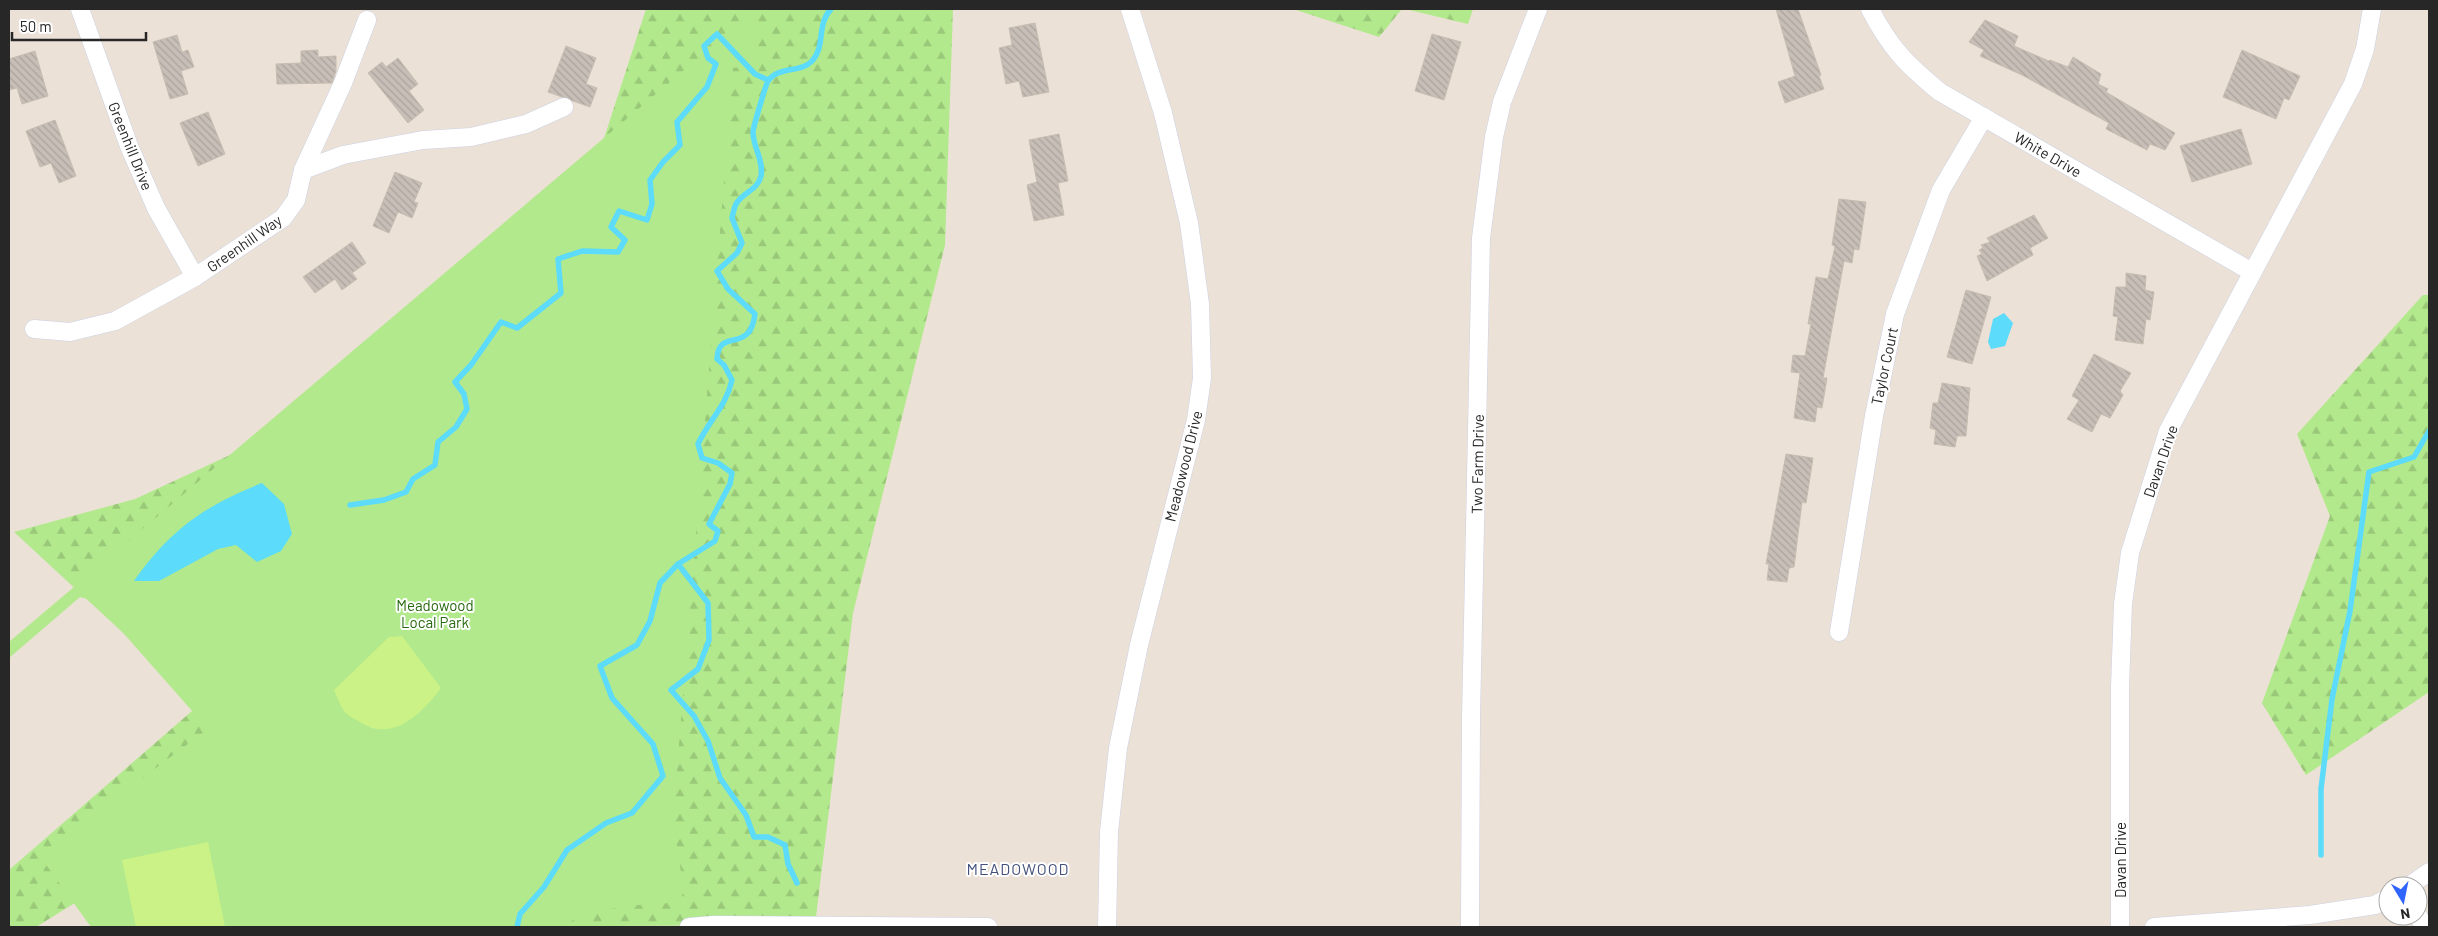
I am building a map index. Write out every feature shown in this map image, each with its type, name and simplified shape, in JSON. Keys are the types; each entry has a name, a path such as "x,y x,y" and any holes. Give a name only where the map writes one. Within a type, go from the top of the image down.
{"street":[{"name":"Greenhill Drive","path":"80,9 129,146 156,208 195,277"},
{"name":"Meadowood Drive","path":"1106,927 1109,832 1118,748 1139,644 1196,420 1202,378 1200,304 1189,223 1163,113 1130,9"},
{"name":"Two Farm Drive","path":"1470,927 1471,718 1482,238 1494,137 1502,102 1538,9"},
{"name":"White Drive","path":"1870,9 1883,35 1907,64 1940,92 2252,272"},
{"name":"Davan Drive","path":"2120,927 2120,687 2123,604 2130,553 2168,431 2353,84 2365,49 2372,9"},
{"name":"Greenhill Way","path":"34,329 70,332 115,321 195,277 282,218 296,200 303,170 343,83 367,20"},
{"path":"303,170 344,155 424,140 471,137 526,124 564,107"},
{"name":"Taylor Court","path":"1840,632 1874,416 1895,314 1941,190 1984,117"},
{"path":"2154,927 2310,915 2374,906 2378,904"},
{"path":"689,927 988,927"}],"green space":[{"name":"Meadowood Local Park","path":"646,9 953,9 945,245 853,613 815,925 414,927 78,901 36,927 9,927 9,870 200,704 14,532 135,499 310,418 596,163"},
{"name":"Meadowood Local Park","path":"750,9 754,9 756,64 733,68 673,821 684,891 680,899 673,903 646,904 609,909 552,927 91,927 39,855 208,729 95,601 80,597 9,658 9,642 702,55"},
{"path":"1293,9 1402,9 1379,37"},
{"path":"1405,9 1473,9 1468,24"},
{"path":"2423,295 2429,295 2429,692 2306,775 2262,703 2330,516 2297,434"},
{"path":"402,636 441,688 425,707 406,722 384,729 372,728 346,713 334,690 389,637"},
{"path":"208,842 225,927 136,927 122,860"}],"water":[{"path":"2004,313 2013,323 2005,346 1991,349 1988,342 1993,319"},
{"path":"262,483 284,504 292,534 281,551 257,562 236,545 218,549 159,581 134,581 161,547 190,522 223,501"}],"building":[{"path":"1776,9 1798,9 1824,89 1785,103 1778,82 1795,76"},
{"path":"1985,20 2018,36 2014,46 2068,67 2073,57 2101,74 2098,84 2108,89 2106,92 2175,133 2165,150 2150,144 2147,150 2106,129 2109,123 2022,75 1980,56 1984,50 1969,42"},
{"path":"1035,23 1049,92 1023,97 1019,81 1006,84 999,48 1012,45 1009,28"},
{"path":"1432,34 1461,42 1444,100 1415,91"},
{"path":"177,35 182,52 188,50 194,67 181,71 188,94 170,99 153,42"},
{"path":"566,46 596,58 586,84 597,88 590,107 548,92"},
{"path":"318,50 318,57 336,56 336,71 332,83 277,84 276,64 301,63 301,51"},
{"path":"2242,50 2300,76 2289,100 2284,98 2276,119 2223,97"},
{"path":"35,51 48,96 22,104 17,88 9,90 9,59"},
{"path":"398,58 418,84 409,91 424,110 408,123 368,73 382,62 386,67"},
{"path":"208,112 225,154 198,166 180,123"},
{"path":"55,120 76,176 59,183 51,163 40,167 26,131"},
{"path":"2241,129 2252,164 2192,182 2180,146"},
{"path":"1059,134 1068,181 1058,183 1064,215 1034,221 1027,185 1037,182 1029,140"},
{"path":"395,172 422,183 414,202 418,203 412,218 398,212 389,233 373,226"},
{"path":"1839,199 1866,202 1859,250 1854,249 1852,263 1844,261 1823,378 1827,378 1822,408 1817,407 1815,422 1794,418 1800,373 1791,372 1793,355 1805,356 1811,324 1808,324 1816,277 1828,279 1835,246 1832,245"},
{"path":"2034,215 2048,238 2030,248 2033,255 1987,281 1977,256 1982,254 1979,250 1983,248 1981,245 1990,242 1987,238"},
{"path":"352,242 366,263 352,273 357,279 342,290 335,279 315,293 303,277"},
{"path":"2126,273 2146,276 2145,290 2154,292 2150,320 2146,319 2143,344 2115,340 2118,317 2113,316 2116,287 2126,287"},
{"path":"1966,290 1991,297 1972,364 1947,357"},
{"path":"2094,354 2131,373 2120,391 2123,395 2110,418 2101,414 2092,432 2067,419 2079,400 2072,396"},
{"path":"1942,383 1970,388 1966,436 1957,436 1955,447 1934,444 1936,430 1930,428 1933,403 1938,403"},
{"path":"1786,454 1813,458 1806,503 1802,502 1794,567 1789,568 1787,582 1767,580 1769,564 1766,564"}],"waterway":[{"path":"517,927 520,914 544,887 567,850 606,823 632,813 663,776 653,744 612,698 600,666 637,645 650,621 660,583 678,564 715,541 718,531 709,524 730,484 732,473 718,463 702,458 698,444 722,406 732,380 724,365 717,359 718,351 725,343 744,337 752,326 755,314 728,289 717,271 737,253 742,243 732,218 734,209 739,200 757,185 761,176 762,170 753,132 768,81 778,73 802,67 812,61 819,49 826,15 831,9"},
{"path":"350,505 384,500 406,492 413,479 435,465 438,442 456,427 467,409 464,394 455,382 471,365 501,322 517,328 561,293 558,259 582,251 618,252 625,240 611,227 619,211 647,220 652,204 650,180 663,162 680,145 677,122 707,87 716,64 708,58 704,46 717,34 755,74 768,80"},
{"path":"2321,855 2321,789 2332,699 2350,611 2369,472 2414,457 2429,431"},
{"path":"678,564 708,603 709,640 698,669 671,690 694,716 708,741 720,778 746,815 754,837 768,837 785,845 788,864 797,883"}],"district":[{"name":"MEADOWOOD","path":"1018,868"}]}
